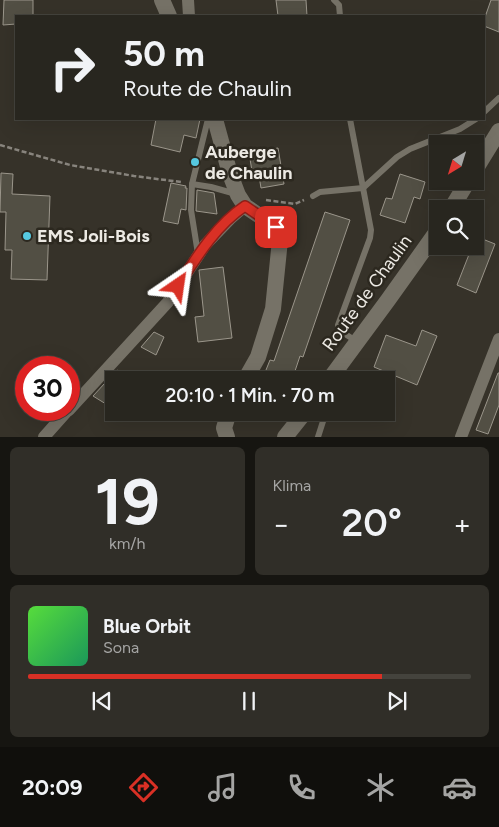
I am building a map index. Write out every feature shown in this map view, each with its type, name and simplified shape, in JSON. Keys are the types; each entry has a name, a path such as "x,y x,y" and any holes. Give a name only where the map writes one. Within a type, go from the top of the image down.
{"street":[{"path":"162,0 169,15"},
{"path":"188,0 189,15"},
{"path":"215,120 230,174 241,200 276,227 280,240 273,310 258,357 250,371"},
{"path":"484,155 499,131"},
{"path":"80,398 168,302 205,245 230,218 241,200"},
{"name":"Route de Chaulin","path":"336,371 429,242"},
{"path":"461,437 499,339"},
{"path":"44,437 59,421"},
{"path":"226,421 224,428 227,437"},
{"path":"285,437 298,421"}],"lane":[{"path":"334,0 339,5 340,15"},
{"path":"485,111 499,98"},
{"path":"198,255 191,210 192,184 208,120"},
{"path":"350,120 371,230 370,238 338,325 342,332 357,341"},
{"path":"313,196 320,192 363,188 397,157 410,149 460,129 474,120"},
{"path":"192,184 211,187 241,200"},
{"path":"339,371 341,364"},
{"path":"318,437 323,421"}],"path":[{"path":"0,146 70,165 192,184"},
{"path":"261,200 294,204 313,196"}],"building":[{"path":"4,0 33,0 33,15 15,15 15,24 3,25"},
{"path":"276,0 306,0 307,15 278,15"},
{"path":"491,0 499,0 499,32 485,26 485,17"},
{"path":"156,120 200,120 196,138 184,135 180,152 151,145"},
{"path":"278,148 284,184 261,188 258,170 252,171 249,153"},
{"name":"EMS Joli-Bois","path":"1,173 13,174 12,194 50,196 47,280 11,279 12,250 5,250 6,212 0,212"},
{"path":"400,174 425,182 420,199 414,197 405,223 380,215 386,198 392,199"},
{"path":"171,183 186,186 185,188 187,188 186,210 181,209 178,224 163,221"},
{"path":"197,190 214,193 217,214 196,211"},
{"path":"325,212 350,220 303,357 300,356 295,371 266,371 270,360 274,361"},
{"path":"484,240 495,244 476,293 457,285 469,255 484,255"},
{"path":"223,267 232,338 198,342 195,317 204,316 199,270"},
{"path":"422,330 437,336 417,385 395,376 395,371 384,371 374,367 386,335 416,346"},
{"path":"154,332 164,337 156,355 141,347"},
{"path":"498,373 499,405 488,434 476,430"},
{"path":"105,383 105,403 93,396"}],"place":[{"name":"Auberge de Chaulin","path":"195,162"},
{"name":"EMS Joli-Bois","path":"27,236"}],"route":[{"path":"178,286 205,245 240,209 245,206 276,227"}]}
